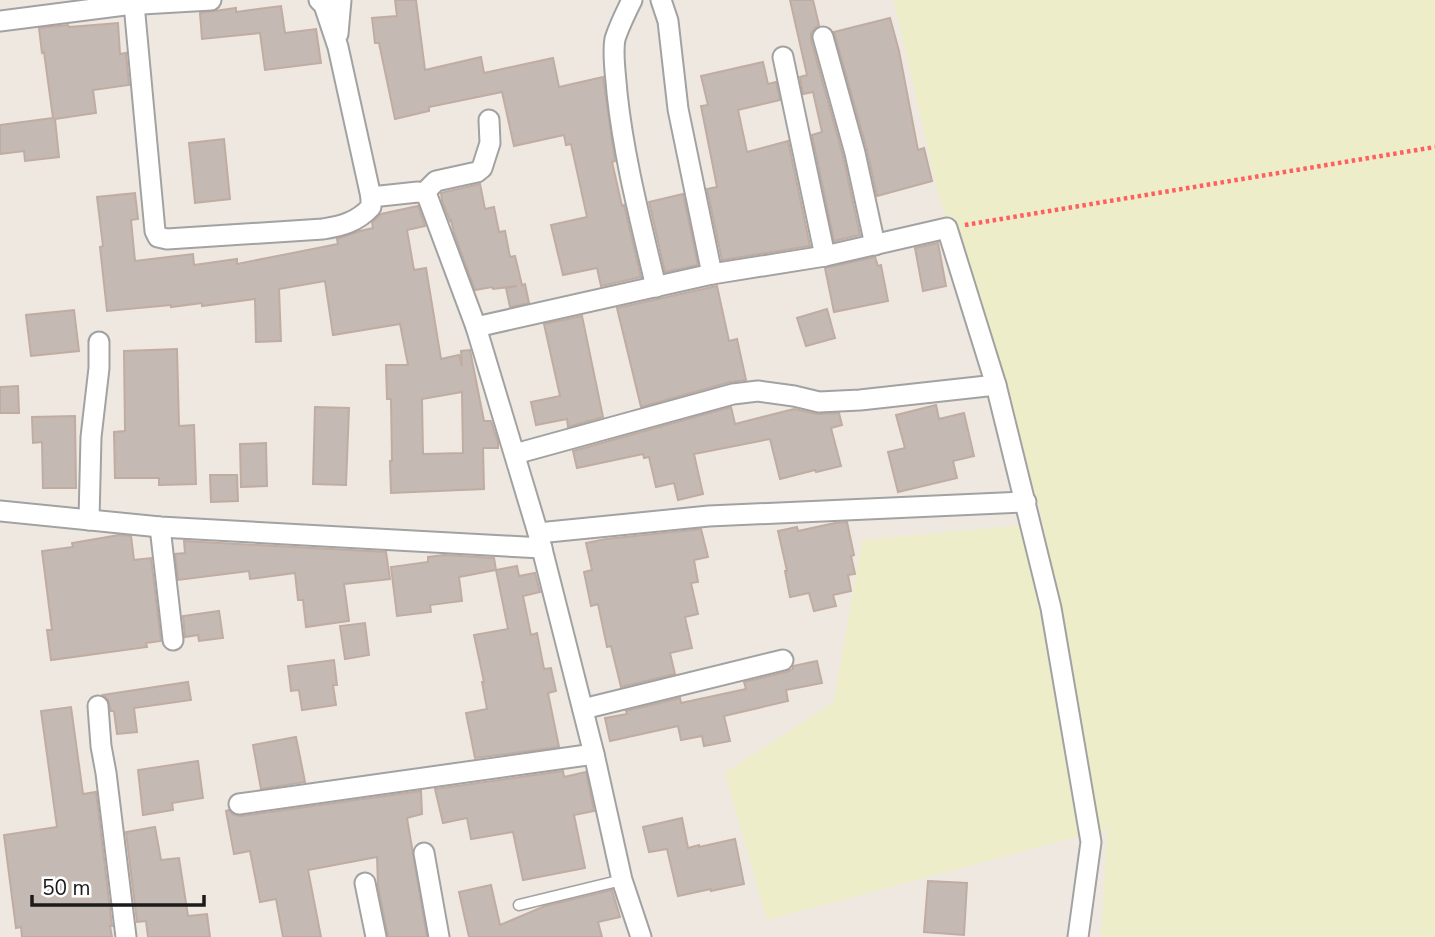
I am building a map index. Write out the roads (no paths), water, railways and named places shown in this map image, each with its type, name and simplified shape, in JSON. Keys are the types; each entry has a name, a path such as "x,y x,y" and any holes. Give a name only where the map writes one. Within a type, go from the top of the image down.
{"street":[{"path":"0,21 128,3 211,0"},
{"path":"128,3 155,231 158,237 167,239 323,229 345,225 371,207 338,47 324,5 319,0"},
{"path":"338,47 341,0"},
{"path":"632,0 615,41 615,73 630,176 656,287"},
{"path":"661,0 668,20 678,109 712,274"},
{"path":"823,37 855,153 875,245"},
{"path":"783,57 825,256"},
{"path":"424,193 436,181 482,169 490,143 489,120"},
{"path":"371,197 424,193 476,327 540,540 594,754 622,880 641,937"},
{"path":"476,327 712,274 825,256 947,228 996,385 1051,608 1091,842 1078,937"},
{"path":"89,520 91,437 99,368 99,342"},
{"path":"515,454 733,394 758,391 819,402 996,385"},
{"path":"0,512 160,527 540,540 709,516 1026,502"},
{"path":"160,527 173,640"},
{"path":"583,709 783,660"},
{"path":"98,706 126,937"},
{"path":"239,804 594,754"},
{"path":"424,853 439,937"},
{"path":"365,883 376,937"}],"lane":[{"path":"519,905 622,880"}]}
